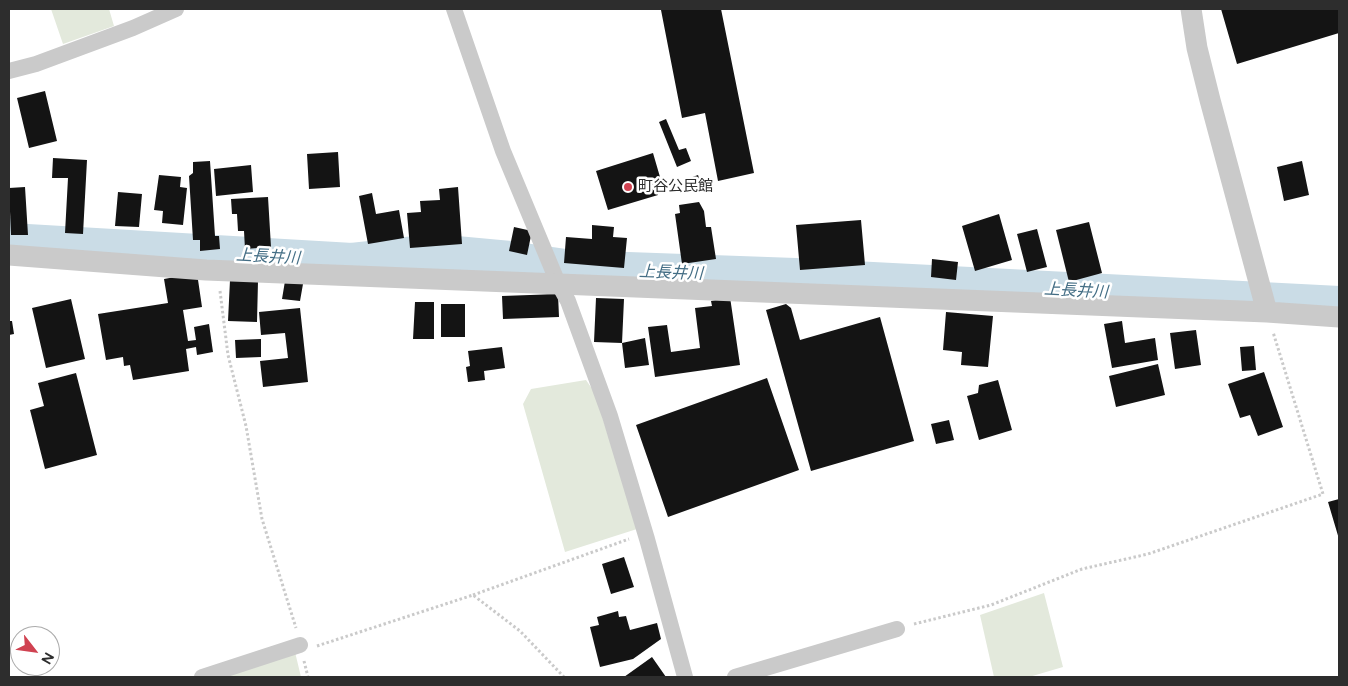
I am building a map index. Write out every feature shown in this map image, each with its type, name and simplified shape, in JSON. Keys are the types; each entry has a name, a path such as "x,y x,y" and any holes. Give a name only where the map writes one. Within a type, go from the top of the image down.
{"street":[{"path":"9,71 45,61 133,28 176,9"},
{"path":"454,9 503,151 558,283 568,301 610,416 646,533 685,677"},
{"path":"1191,9 1197,48 1208,92 1267,312"},
{"path":"9,255 218,271 1267,312 1339,317"},
{"path":"735,677 897,629"},
{"path":"202,677 301,648"}],"path":[{"path":"218,271 228,355 246,426 262,519 291,610 308,677"},
{"path":"897,629 991,605 1082,569 1148,554 1323,494 1267,312"},
{"path":"301,648 473,595 646,533"},
{"path":"473,595 520,631 564,677"}],"shaded area":[{"path":"51,9 109,9 114,26 63,44"},
{"path":"586,380 595,393 637,529 565,552 523,404 531,389"},
{"path":"1044,593 1063,667 1029,677 994,677 980,615"},
{"path":"295,652 301,677 218,677"}],"building":[{"path":"721,9 754,173 718,181 705,113 682,118 661,10"},
{"path":"1221,9 1339,9 1339,33 1237,64"},
{"path":"45,91 57,141 29,148 17,98"},
{"path":"666,119 679,150 686,148 691,161 677,167 659,122"},
{"path":"338,152 340,187 309,189 307,154"},
{"name":"町谷公民館","path":"653,153 660,177 653,179 658,195 608,210 596,171"},
{"path":"53,158 87,160 83,234 65,233 68,178 52,178"},
{"path":"210,161 215,236 219,236 220,249 200,251 200,240 193,240 189,176 193,173 193,162"},
{"path":"1302,161 1309,195 1284,201 1277,167"},
{"path":"251,165 253,192 216,196 214,169"},
{"path":"159,175 181,177 180,187 187,188 183,225 162,223 163,211 154,210"},
{"path":"698,175 702,187 690,190 687,179"},
{"path":"25,187 28,235 11,235 9,188"},
{"path":"458,187 462,244 410,248 407,213 421,212 420,201 440,200 439,189"},
{"path":"118,192 142,194 139,227 115,226"},
{"path":"372,193 376,214 399,210 404,238 368,244 359,196"},
{"path":"268,197 271,247 245,249 244,231 238,231 237,214 232,214 231,199"},
{"path":"699,202 704,211 706,227 711,227 716,259 682,264 675,214 680,213 679,205"},
{"path":"999,214 1012,260 975,271 962,226"},
{"path":"861,220 865,265 800,270 796,225"},
{"path":"1089,222 1102,273 1069,282 1056,230"},
{"path":"592,225 614,227 613,237 627,238 624,268 564,263 566,237 592,239"},
{"path":"514,227 532,231 527,255 509,251"},
{"path":"1037,229 1047,267 1027,272 1017,234"},
{"path":"932,259 958,262 956,280 931,277"},
{"path":"197,273 202,307 183,310 188,341 196,340 194,327 209,324 213,352 197,355 196,347 186,349 189,371 133,380 130,365 124,366 123,357 106,360 98,314 168,303 164,279"},
{"path":"230,280 258,281 257,322 228,321"},
{"path":"285,281 303,284 300,301 282,299"},
{"path":"558,294 559,317 503,319 502,296"},
{"path":"730,297 740,365 655,377 648,327 667,325 671,352 700,348 695,308 712,306 711,301"},
{"path":"596,298 624,299 622,343 594,342"},
{"path":"71,299 85,359 46,368 32,308"},
{"path":"415,302 434,302 434,339 413,339"},
{"path":"441,304 465,304 465,337 441,337"},
{"path":"786,304 791,308 800,340 880,317 914,441 811,471 766,310"},
{"path":"300,308 308,382 263,387 260,361 288,358 285,333 261,335 259,312"},
{"path":"946,312 993,316 988,367 961,365 962,352 943,350"},
{"path":"9,321 12,321 14,334 9,335"},
{"path":"1122,321 1125,343 1155,338 1158,360 1112,368 1104,324"},
{"path":"1196,330 1201,365 1175,369 1170,333"},
{"path":"645,338 649,365 625,368 622,343"},
{"path":"261,339 261,357 236,358 235,340"},
{"path":"1254,346 1256,370 1242,371 1240,347"},
{"path":"502,347 505,368 484,371 485,380 468,382 466,367 470,366 468,351"},
{"path":"1158,364 1165,395 1116,407 1109,376"},
{"path":"1264,372 1283,427 1258,436 1250,415 1240,418 1228,384"},
{"path":"76,373 97,455 45,469 30,410 44,406 38,383"},
{"path":"767,378 799,470 668,517 636,425"},
{"path":"998,380 1012,430 979,440 967,396 978,393 979,385"},
{"path":"949,420 954,440 936,444 931,424"},
{"path":"1339,499 1339,539 1328,502"},
{"path":"624,557 634,587 611,594 602,564"},
{"path":"618,611 619,617 626,616 630,630 657,623 661,639 633,659 600,667 590,627 599,625 597,617"},
{"path":"652,657 666,677 624,677"}],"waterway":[{"name":"上長井川","path":"9,236 10,242 352,262 434,253 510,260 572,269 795,277 1339,305"}],"place":[{"name":"町谷公民館","path":"628,187"}]}
